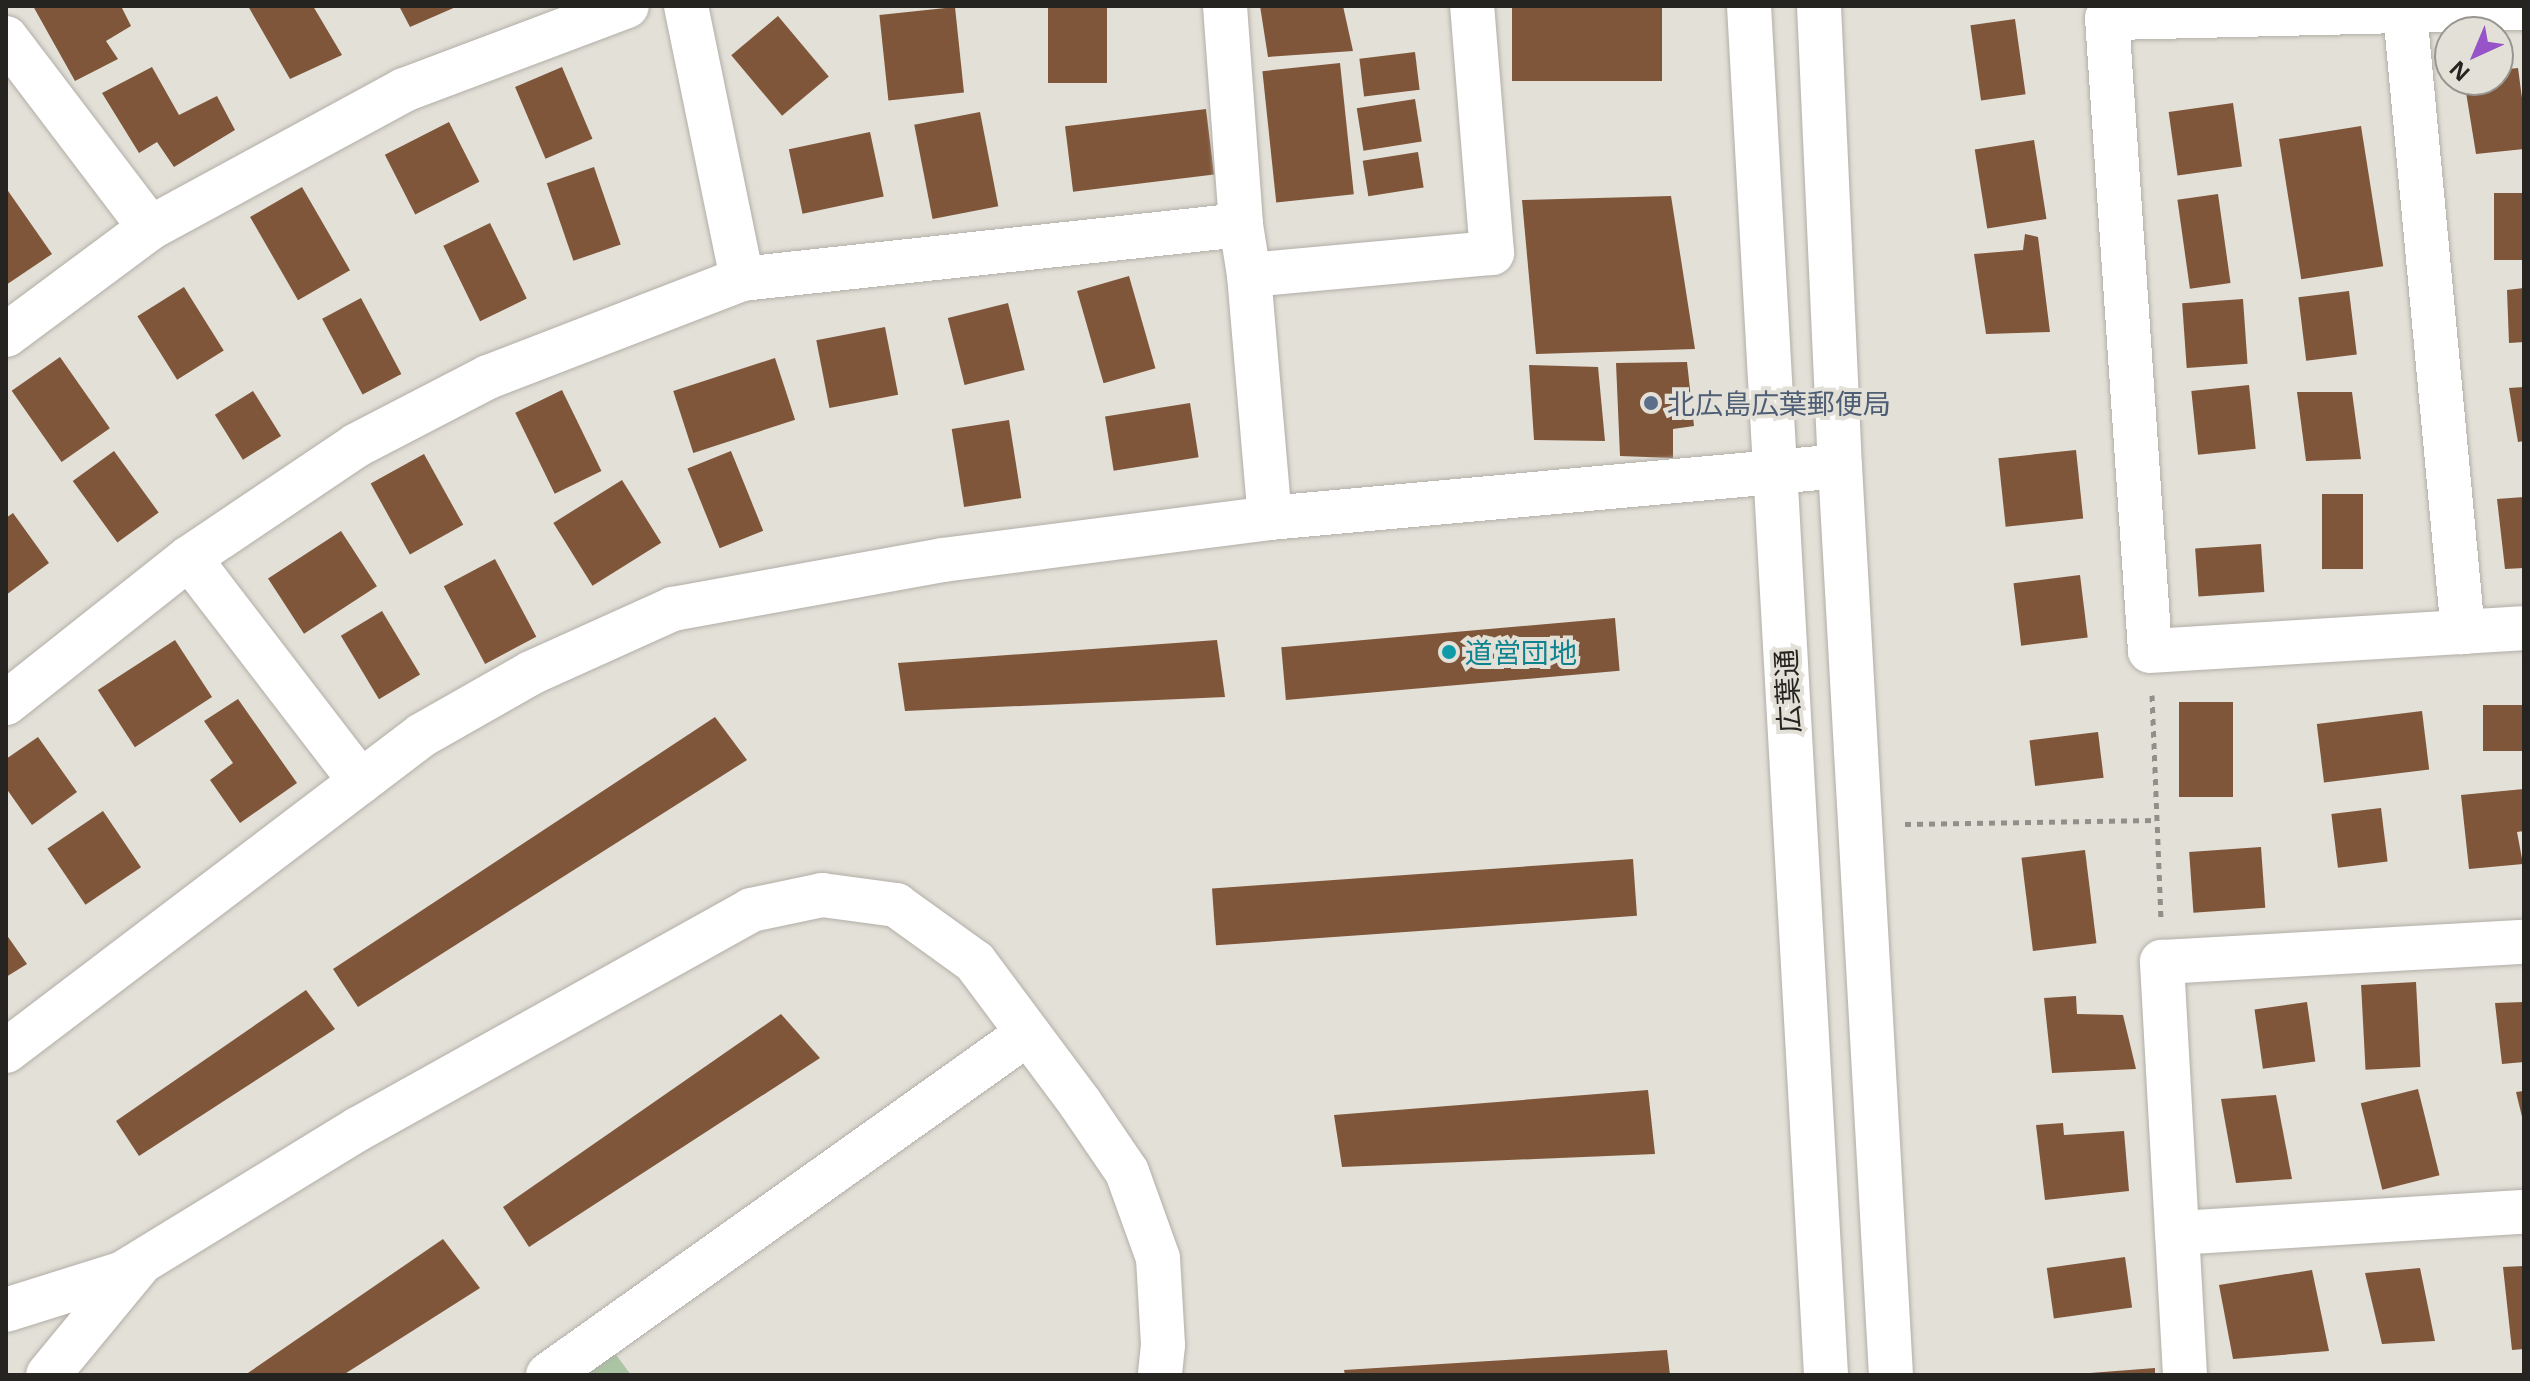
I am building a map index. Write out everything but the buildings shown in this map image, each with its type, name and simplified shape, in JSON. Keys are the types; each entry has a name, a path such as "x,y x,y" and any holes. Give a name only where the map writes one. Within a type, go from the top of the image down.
{"street":[{"path":"6,335 150,228 404,90 627,6"},
{"path":"686,6 742,279"},
{"path":"1225,6 1241,225 1249,275 1270,518"},
{"path":"1249,275 1492,253 1472,6"},
{"name":"広葉通","path":"1749,6 1826,1375"},
{"path":"1819,6 1840,466 1891,1375"},
{"path":"2524,8 2107,18 2150,651 2524,628"},
{"path":"2405,12 2463,632"},
{"path":"6,38 150,228"},
{"path":"6,703 189,558 357,445 488,377 742,279 1241,225"},
{"path":"6,1051 422,735 531,673 673,609 943,560 1270,518 1840,466"},
{"path":"189,558 361,782"},
{"path":"6,1310 123,1273 358,1129 751,910 822,895 896,905 975,962 1127,1172 1158,1258 1163,1345 1160,1375"},
{"path":"2185,1375 2162,962 2524,942"},
{"path":"548,1375 1027,1034"},
{"path":"2177,1233 2524,1212"},
{"path":"48,1375 140,1263"}],"path":[{"path":"2150,651 2162,962"},
{"path":"1860,825 2156,820"}],"green space":[{"path":"602,1336 631,1375 550,1375"}],"place":[{"name":"北広島広葉郵便局","path":"1651,403"},
{"name":"道営団地","path":"1449,652"}]}
